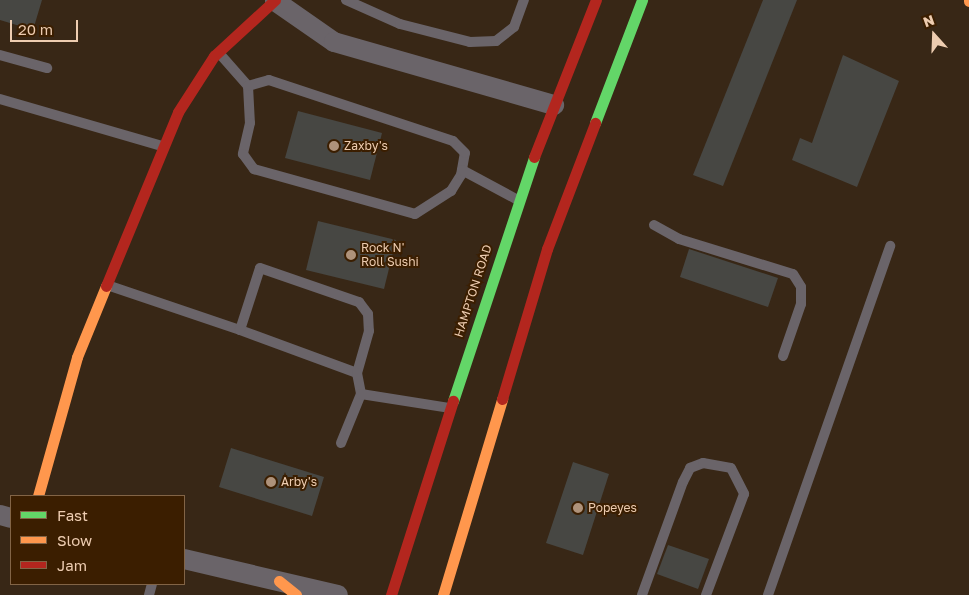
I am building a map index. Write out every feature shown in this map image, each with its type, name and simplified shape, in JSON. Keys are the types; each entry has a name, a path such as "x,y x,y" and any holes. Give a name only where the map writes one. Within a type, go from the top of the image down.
{"main road":[{"name":"HAMPTON ROAD","path":"391,595 518,200 596,0"},
{"path":"443,595 547,249 642,0"},
{"path":"38,495 77,357 163,146 196,78 218,52 275,1"},
{"path":"279,581 296,595"}],"street":[{"path":"275,1 334,42 554,105"},
{"path":"185,559 338,595"}],"lane":[{"path":"346,0 400,24 470,42 496,41 514,27 524,0"},
{"path":"218,52 248,86 250,123 243,154 254,169 415,214 451,191 462,170 465,153 453,141 269,80 248,86"},
{"path":"0,55 47,68"},
{"path":"0,99 163,146"},
{"path":"462,170 518,200"},
{"path":"654,225 678,239 793,274 801,287 800,304 783,356"},
{"path":"768,595 890,246"},
{"path":"240,330 260,268 359,302 368,314 369,331 357,373 361,394 341,443"},
{"path":"106,284 357,373"},
{"path":"361,394 450,408"},
{"path":"642,595 683,482 690,468 703,463 731,468 744,494 706,595"}],"building":[{"path":"0,0 42,0 33,30 0,20"},
{"path":"763,0 797,0 723,186 693,175"},
{"path":"843,55 899,81 857,187 792,160 800,138 812,143"},
{"name":"Zaxby's","path":"298,111 382,133 370,180 285,158"},
{"name":"Rock N' Roll Sushi","path":"318,221 396,240 384,289 306,270"},
{"path":"689,249 778,278 768,307 680,277"},
{"name":"Arby's","path":"231,448 324,477 312,516 219,487"},
{"name":"Popeyes","path":"573,462 609,474 583,555 546,543"},
{"path":"668,545 709,559 698,589 657,574"}],"traffic: fast":[{"path":"595,123 642,0"},
{"path":"453,401 534,157"}],"traffic: slow":[{"path":"38,495 77,357 106,286"},
{"path":"443,595 502,399"},
{"path":"279,581 296,595"}],"traffic: jam":[{"path":"106,286 178,112 214,56 275,0"},
{"path":"534,157 596,0"},
{"path":"502,399 547,249 595,123"},
{"path":"391,595 453,401"}],"place":[{"name":"Zaxby's","path":"334,146"},
{"name":"Rock N' Roll Sushi","path":"351,255"},
{"name":"Arby's","path":"271,482"},
{"name":"Popeyes","path":"578,508"}]}
